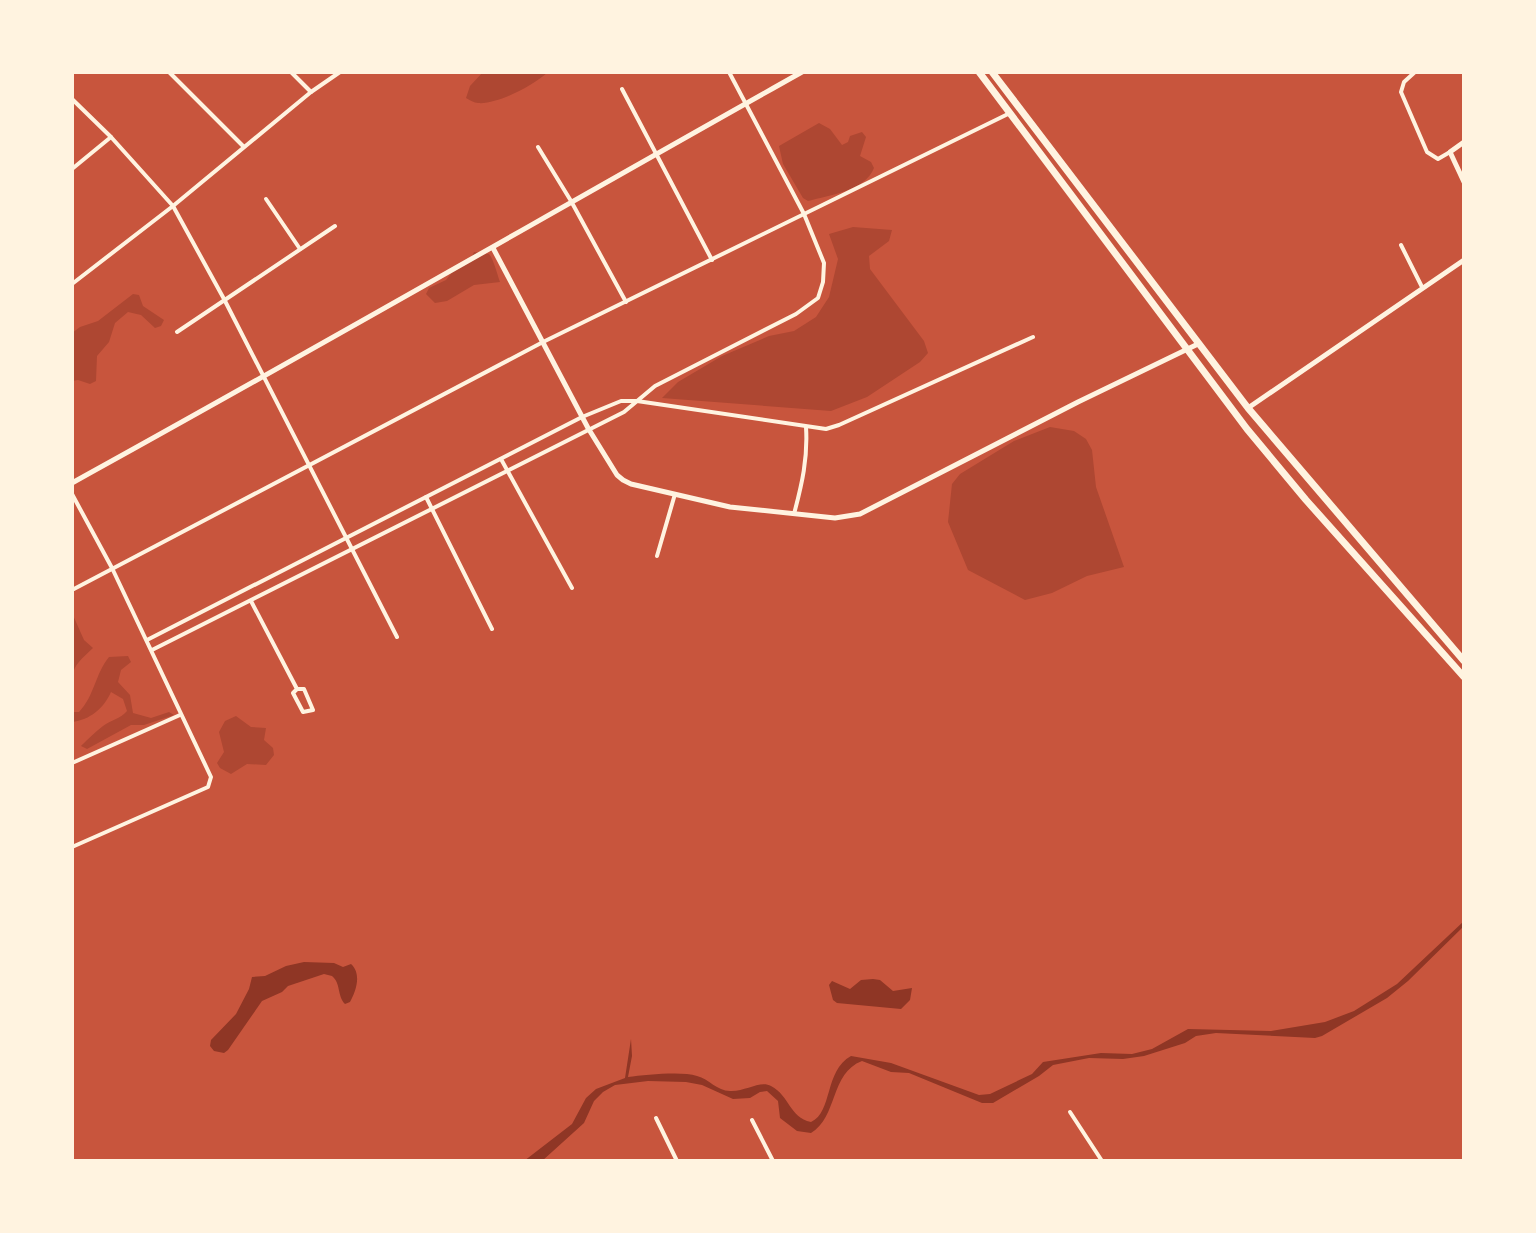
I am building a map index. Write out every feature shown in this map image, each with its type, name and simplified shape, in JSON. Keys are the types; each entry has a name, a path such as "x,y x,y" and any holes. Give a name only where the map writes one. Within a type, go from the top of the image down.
{"highway":[{"path":"979,72 1247,429 1464,677"},
{"path":"992,72 1248,408 1464,661"}],"street":[{"path":"169,72 243,146"},
{"path":"291,72 311,92"},
{"path":"72,284 340,72"},
{"path":"152,650 624,412 655,386 796,314 818,298 824,263 804,214 729,72"},
{"path":"72,483 802,72"},
{"path":"1415,72 1404,82 1401,92 1427,152 1438,159 1464,142"},
{"path":"622,89 712,260"},
{"path":"72,99 173,206 397,637"},
{"path":"72,590 543,342 1010,113"},
{"path":"72,169 111,137"},
{"path":"538,147 626,302"},
{"path":"1450,152 1464,182"},
{"path":"266,199 300,249"},
{"path":"177,332 335,226"},
{"path":"1401,245 1422,287"},
{"path":"493,248 588,428 617,475 631,484 730,507 835,518 860,514 1198,344"},
{"path":"1248,408 1464,260"},
{"path":"147,640 582,417 621,401 826,429 1033,337"},
{"path":"794,514 805,474 806,427"},
{"path":"501,459 572,588"},
{"path":"72,494 112,568 211,777 208,787 72,847"},
{"path":"657,556 675,494"},
{"path":"426,497 492,629"},
{"path":"251,600 297,689"},
{"path":"297,689 304,689 313,710 304,713 293,693 297,689"},
{"path":"72,763 180,715"},
{"path":"1070,1112 1102,1161"},
{"path":"656,1118 677,1161"},
{"path":"752,1120 773,1161"}],"shaded area":[{"path":"483,72 548,72 534,83 505,97 476,103 466,98 470,86"},
{"path":"819,123 830,129 842,145 848,142 850,136 862,132 866,137 860,156 871,162 874,168 855,187 808,201 803,198 783,164 779,146"},
{"path":"853,227 892,230 889,241 869,256 870,269 924,341 928,353 920,362 867,397 831,411 662,398 678,382 722,356 769,336 794,331 816,317 829,297 838,259 829,234"},
{"path":"474,252 489,254 500,282 474,285 447,301 435,303 426,294 429,288 446,280 454,270 470,260"},
{"path":"133,294 139,295 143,306 164,320 161,326 155,328 141,315 128,312 115,323 109,342 97,356 96,381 90,384 72,381 72,333 98,321"},
{"path":"1050,427 1074,431 1086,439 1092,450 1096,487 1124,567 1087,576 1052,593 1025,600 968,570 948,522 952,484 960,474 1014,441"},
{"path":"72,613 84,640 93,648 76,665 72,679"},
{"path":"128,656 131,662 121,670 118,682 130,695 133,713 151,718 169,712 174,715 144,725 131,725 87,749 81,746 103,726 127,711 123,699 111,692 96,712 79,721 72,722 72,712 79,712 84,705 109,657"},
{"path":"236,716 251,727 266,728 264,740 273,748 274,755 266,765 247,764 231,774 217,763 224,752 219,732 225,721"},
{"path":"1464,921 1464,926 1387,998 1315,1038 1216,1033 1196,1036 1185,1043 1144,1056 1089,1058 1053,1065 993,1103 982,1103 909,1073 891,1072 862,1061 844,1075 826,1117 811,1133 797,1131 780,1118 778,1101 767,1091 750,1098 733,1099 702,1085 686,1082 648,1081 615,1085 594,1101 584,1123 542,1161 524,1161 572,1124 586,1098 596,1089 625,1078 631,1039 628,1077 690,1075 730,1091 767,1085 782,1095 798,1116 811,1122 823,1110 836,1071 851,1056 891,1063 979,1095 990,1094 1032,1074 1043,1062 1101,1053 1132,1054 1152,1049 1188,1029 1271,1031 1325,1022 1354,1011 1397,984"},
{"path":"304,962 334,963 343,967 351,964 357,978 350,1002 345,1004 332,976 324,974 288,986 262,1001 228,1050 224,1053 214,1051 210,1046 211,1040 236,1014 252,977 265,976"},
{"path":"861,980 880,980 893,991 912,988 910,1000 901,1009 837,1003 833,1000 829,985 832,981 850,989"}]}
